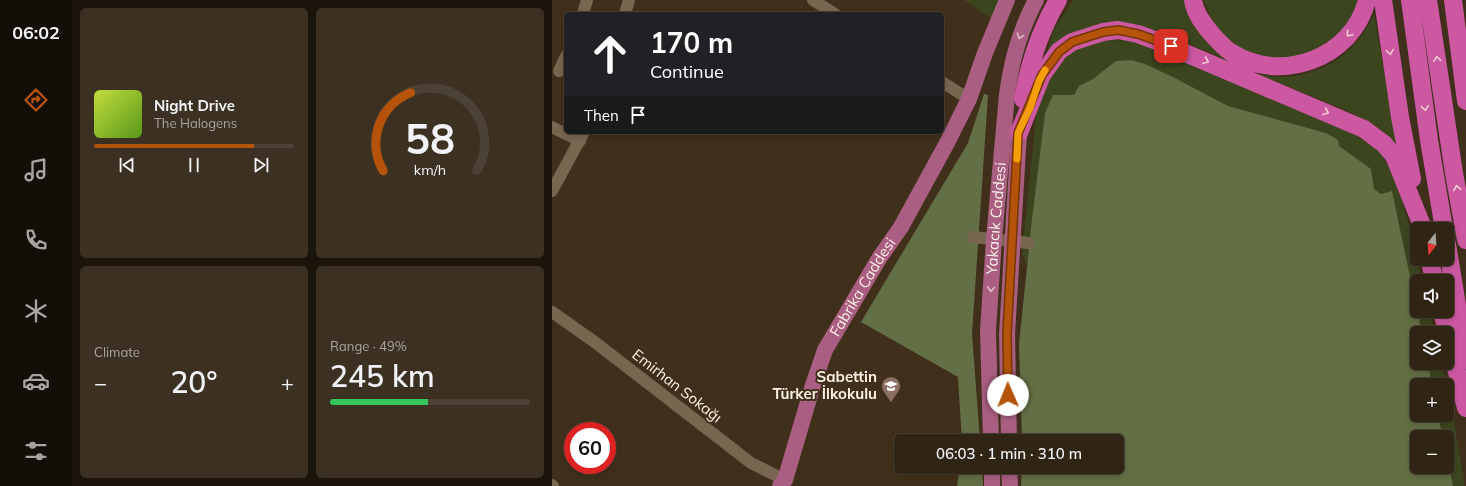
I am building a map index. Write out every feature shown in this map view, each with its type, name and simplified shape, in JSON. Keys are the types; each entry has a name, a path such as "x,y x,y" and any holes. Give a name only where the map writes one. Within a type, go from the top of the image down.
{"highway":[{"name":"Yakacık Caddesi","path":"1018,133 1021,108 1031,61 1042,29 1058,0"},
{"path":"1193,0 1200,19 1231,53 1254,63 1269,66 1288,66 1311,61 1325,55 1336,47 1350,35 1359,20 1367,0"},
{"path":"1383,0 1400,118 1420,222"},
{"path":"1410,0 1429,140 1443,222"},
{"path":"1428,0 1454,173 1466,240"},
{"path":"1453,0 1466,101"},
{"path":"1462,0 1466,9"},
{"path":"1018,133 1030,108 1039,81 1046,68 1059,52 1072,42 1103,32 1118,30 1138,34 1364,129 1384,144 1394,156 1419,222"},
{"path":"1451,266 1466,360"},
{"path":"1444,318 1466,408"}],"main road":[{"path":"999,18 1007,0"},
{"path":"999,18 1012,0"},
{"name":"Yakacık Caddesi","path":"991,434 988,325 1007,95 1009,77 1017,46 1036,0"},
{"name":"Fabrika Caddesi","path":"782,483 825,350 880,257 901,227 948,143 969,99 999,18"},
{"name":"Yakacık Caddesi","path":"1009,434 1007,334 1018,133"},
{"path":"992,474 992,486"},
{"path":"1009,474 1010,486"}],"street":[{"path":"584,12 587,0"},
{"path":"626,12 629,0"},
{"path":"813,0 832,12"},
{"path":"559,71 564,60"},
{"path":"944,83 969,99"},
{"path":"552,127 564,131"},
{"path":"553,188 582,136"},
{"path":"974,237 1029,243"},
{"name":"Emirhan Sokağı","path":"552,312 596,343 751,463 782,483"}],"green space":[{"path":"964,0 1001,0 991,18"},
{"path":"1073,0 1187,0 1230,61 1170,36 1129,24 1045,57 1054,30"},
{"path":"1204,0 1359,0 1347,26 1316,52 1286,60 1248,54 1224,35 1212,22"},
{"path":"1374,15 1398,149 1378,127 1348,111 1258,74 1280,77 1301,75 1331,64 1358,41"},
{"path":"1133,40 1330,120 1379,150 1397,183 1406,214 1410,231 1410,266 1418,266 1420,274 1410,274 1410,276 1392,191 1381,194 1374,189 1371,169 1339,146 1326,133 1228,106 1145,64 1093,79 1079,86 1074,95 1045,113 1027,266 1022,253 1038,97 1061,60 1093,41"},
{"path":"1131,60 1145,64 1228,106 1326,133 1338,140 1339,146 1371,169 1374,189 1381,194 1392,191 1410,276 1410,318 1419,318 1421,326 1410,326 1410,370 1429,370 1431,378 1410,378 1410,422 1440,422 1441,430 1410,430 1410,474 1451,474 1453,486 1021,486 1022,474 1124,474 1124,434 1022,434 1019,344 1045,113 1053,95 1074,95 1079,86 1093,79 1116,61"},
{"path":"984,94 988,95 972,334 979,434 962,434 958,377 861,322 968,143"},
{"path":"1419,318 1431,318 1432,326 1420,326"},
{"path":"1429,370 1443,370 1445,378 1431,378"},
{"path":"1454,421 1465,486 1453,486 1451,474 1454,474 1454,430 1441,430 1440,422"},
{"path":"959,474 982,474 983,486 957,486"}],"slow traffic":[{"path":"1017,159 1018,133 1045,70"}],"place":[{"name":"Sabettin Türker İlkokulu","path":"891,403"}],"route":[{"path":"1008,395 1007,334 1018,133 1030,108 1039,81 1046,68 1059,52 1072,42 1103,32 1118,30 1138,34 1171,46"}]}
